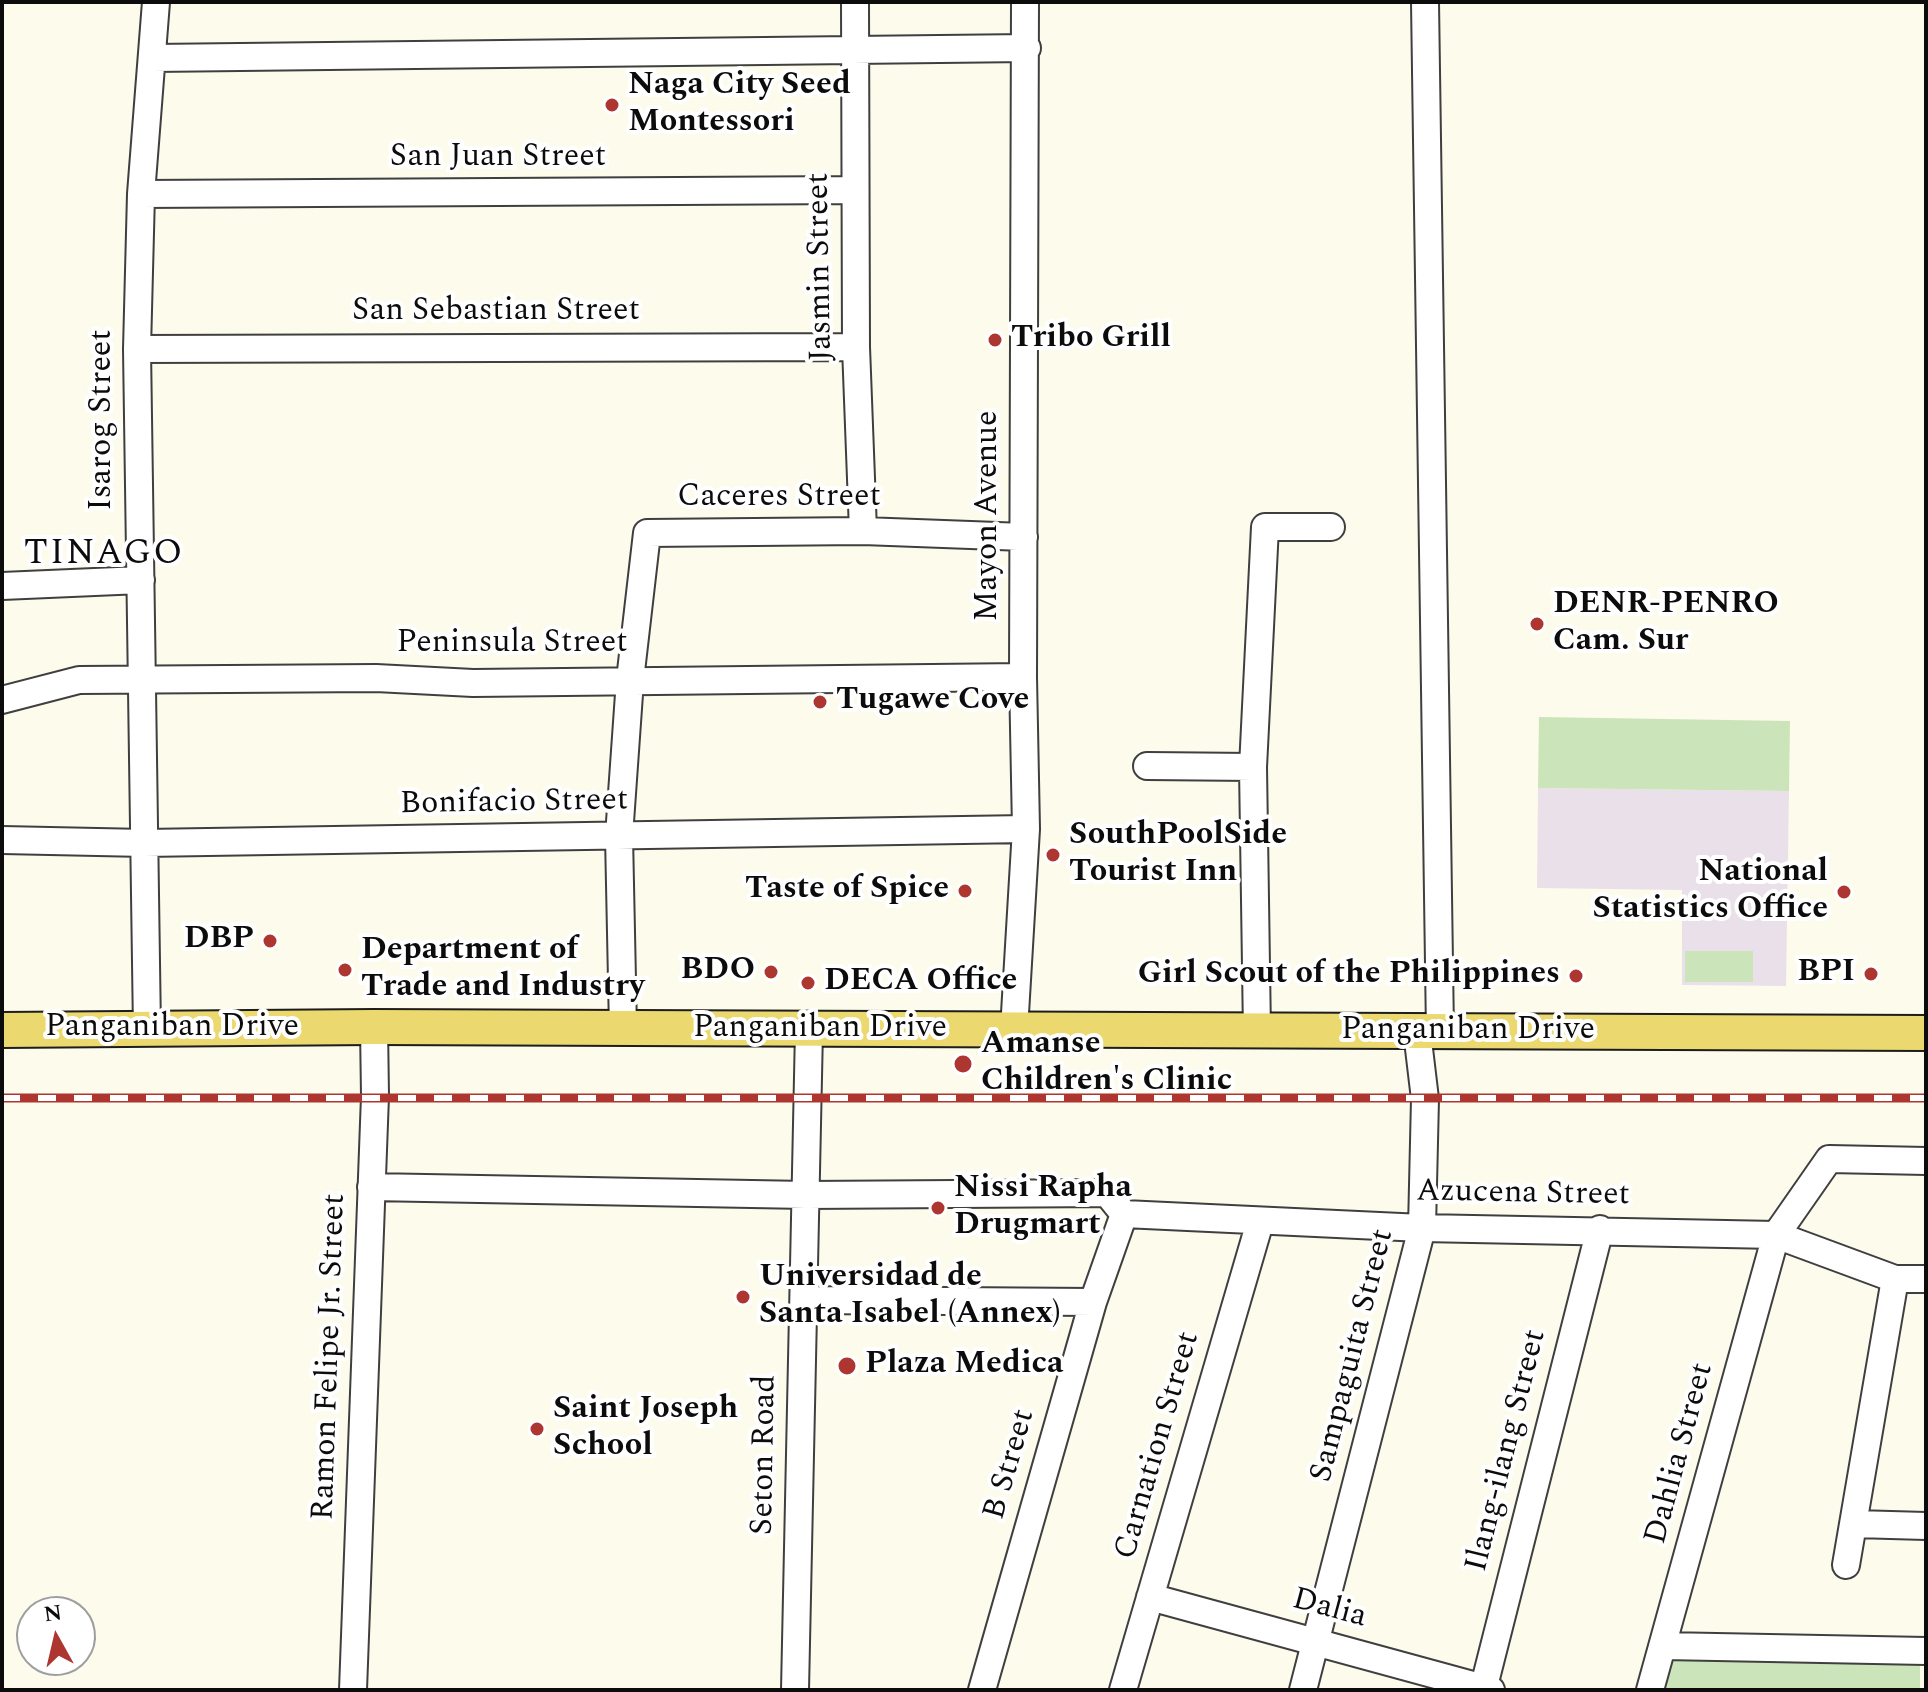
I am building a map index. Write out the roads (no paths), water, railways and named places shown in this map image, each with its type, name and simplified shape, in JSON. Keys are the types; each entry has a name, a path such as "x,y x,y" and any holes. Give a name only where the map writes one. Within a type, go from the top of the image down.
{"main road":[{"name":"Panganiban Drive","path":"2,1030 374,1027 1257,1033 1926,1033"}],"street":[{"name":"Isarog Street","path":"147,1030 141,580 136,479 137,349 141,194 156,2"},
{"name":"Jasmin Street","path":"855,2 856,347 863,531"},
{"name":"Mayon Avenue","path":"1014,1030 1026,829 1023,677 1025,2"},
{"name":"Sampaguita Street","path":"1303,1690 1422,1228 1428,1032 1425,2"},
{"path":"153,58 1027,48"},
{"name":"San Juan Street","path":"141,194 855,190"},
{"name":"San Sebastian Street","path":"137,349 856,347"},
{"path":"1257,1033 1253,767 1265,527 1331,527"},
{"name":"Caceres Street","path":"623,1029 619,836 630,680 647,533 863,531 1024,537"},
{"path":"2,586 141,580"},
{"name":"Peninsula Street","path":"2,700 79,680 143,682 376,678 473,683 1023,677"},
{"path":"1147,766 1253,767"},
{"name":"Bonifacio Street","path":"2,840 145,843 1026,829"},
{"name":"Ramon Felipe Jr. Street","path":"353,1690 374,1027"},
{"name":"Seton Road","path":"795,1690 809,1030"},
{"path":"1776,1235 1829,1159 1926,1161"},
{"path":"371,1187 806,1195 1107,1193 1124,1214"},
{"name":"Azucena Street","path":"1124,1214 1422,1228 1600,1229 1776,1235 1895,1279 1926,1279"},
{"name":"B Street","path":"982,1690 1093,1302 1124,1214"},
{"name":"Carnation Street","path":"1123,1690 1260,1222"},
{"name":"Ilang-ilang Street","path":"1486,1689 1600,1229"},
{"name":"Dahlia Street","path":"1650,1690 1776,1235"},
{"path":"1846,1565 1895,1279"},
{"path":"804,1300 1093,1302"},
{"path":"1855,1524 1926,1526"},
{"name":"Dalia","path":"1150,1597 1486,1689"},
{"path":"1664,1646 1926,1651"}],"railway":[{"path":"2,1098 1926,1098"}],"place":[{"name":"Naga City Seed Montessori","path":"612,105"},
{"name":"Tribo Grill","path":"995,340"},
{"name":"DENR-PENRO Cam. Sur","path":"1537,624"},
{"name":"Tugawe Cove","path":"820,702"},
{"name":"SouthPoolSide Tourist Inn","path":"1053,855"},
{"name":"Taste of Spice","path":"965,891"},
{"name":"National Statistics Office","path":"1844,892"},
{"name":"DBP","path":"270,941"},
{"name":"Department of Trade and Industry","path":"345,970"},
{"name":"BDO","path":"771,972"},
{"name":"BPI","path":"1871,974"},
{"name":"Girl Scout of the Philippines","path":"1576,976"},
{"name":"DECA Office","path":"808,983"},
{"name":"Amanse Children's Clinic","path":"963,1064"},
{"name":"Nissi Rapha Drugmart","path":"938,1208"},
{"name":"Universidad de Santa Isabel (Annex)","path":"743,1297"},
{"name":"Plaza Medica","path":"847,1366"},
{"name":"Saint Joseph School","path":"537,1429"}],"district":[{"name":"TINAGO","path":"104,556"}]}
